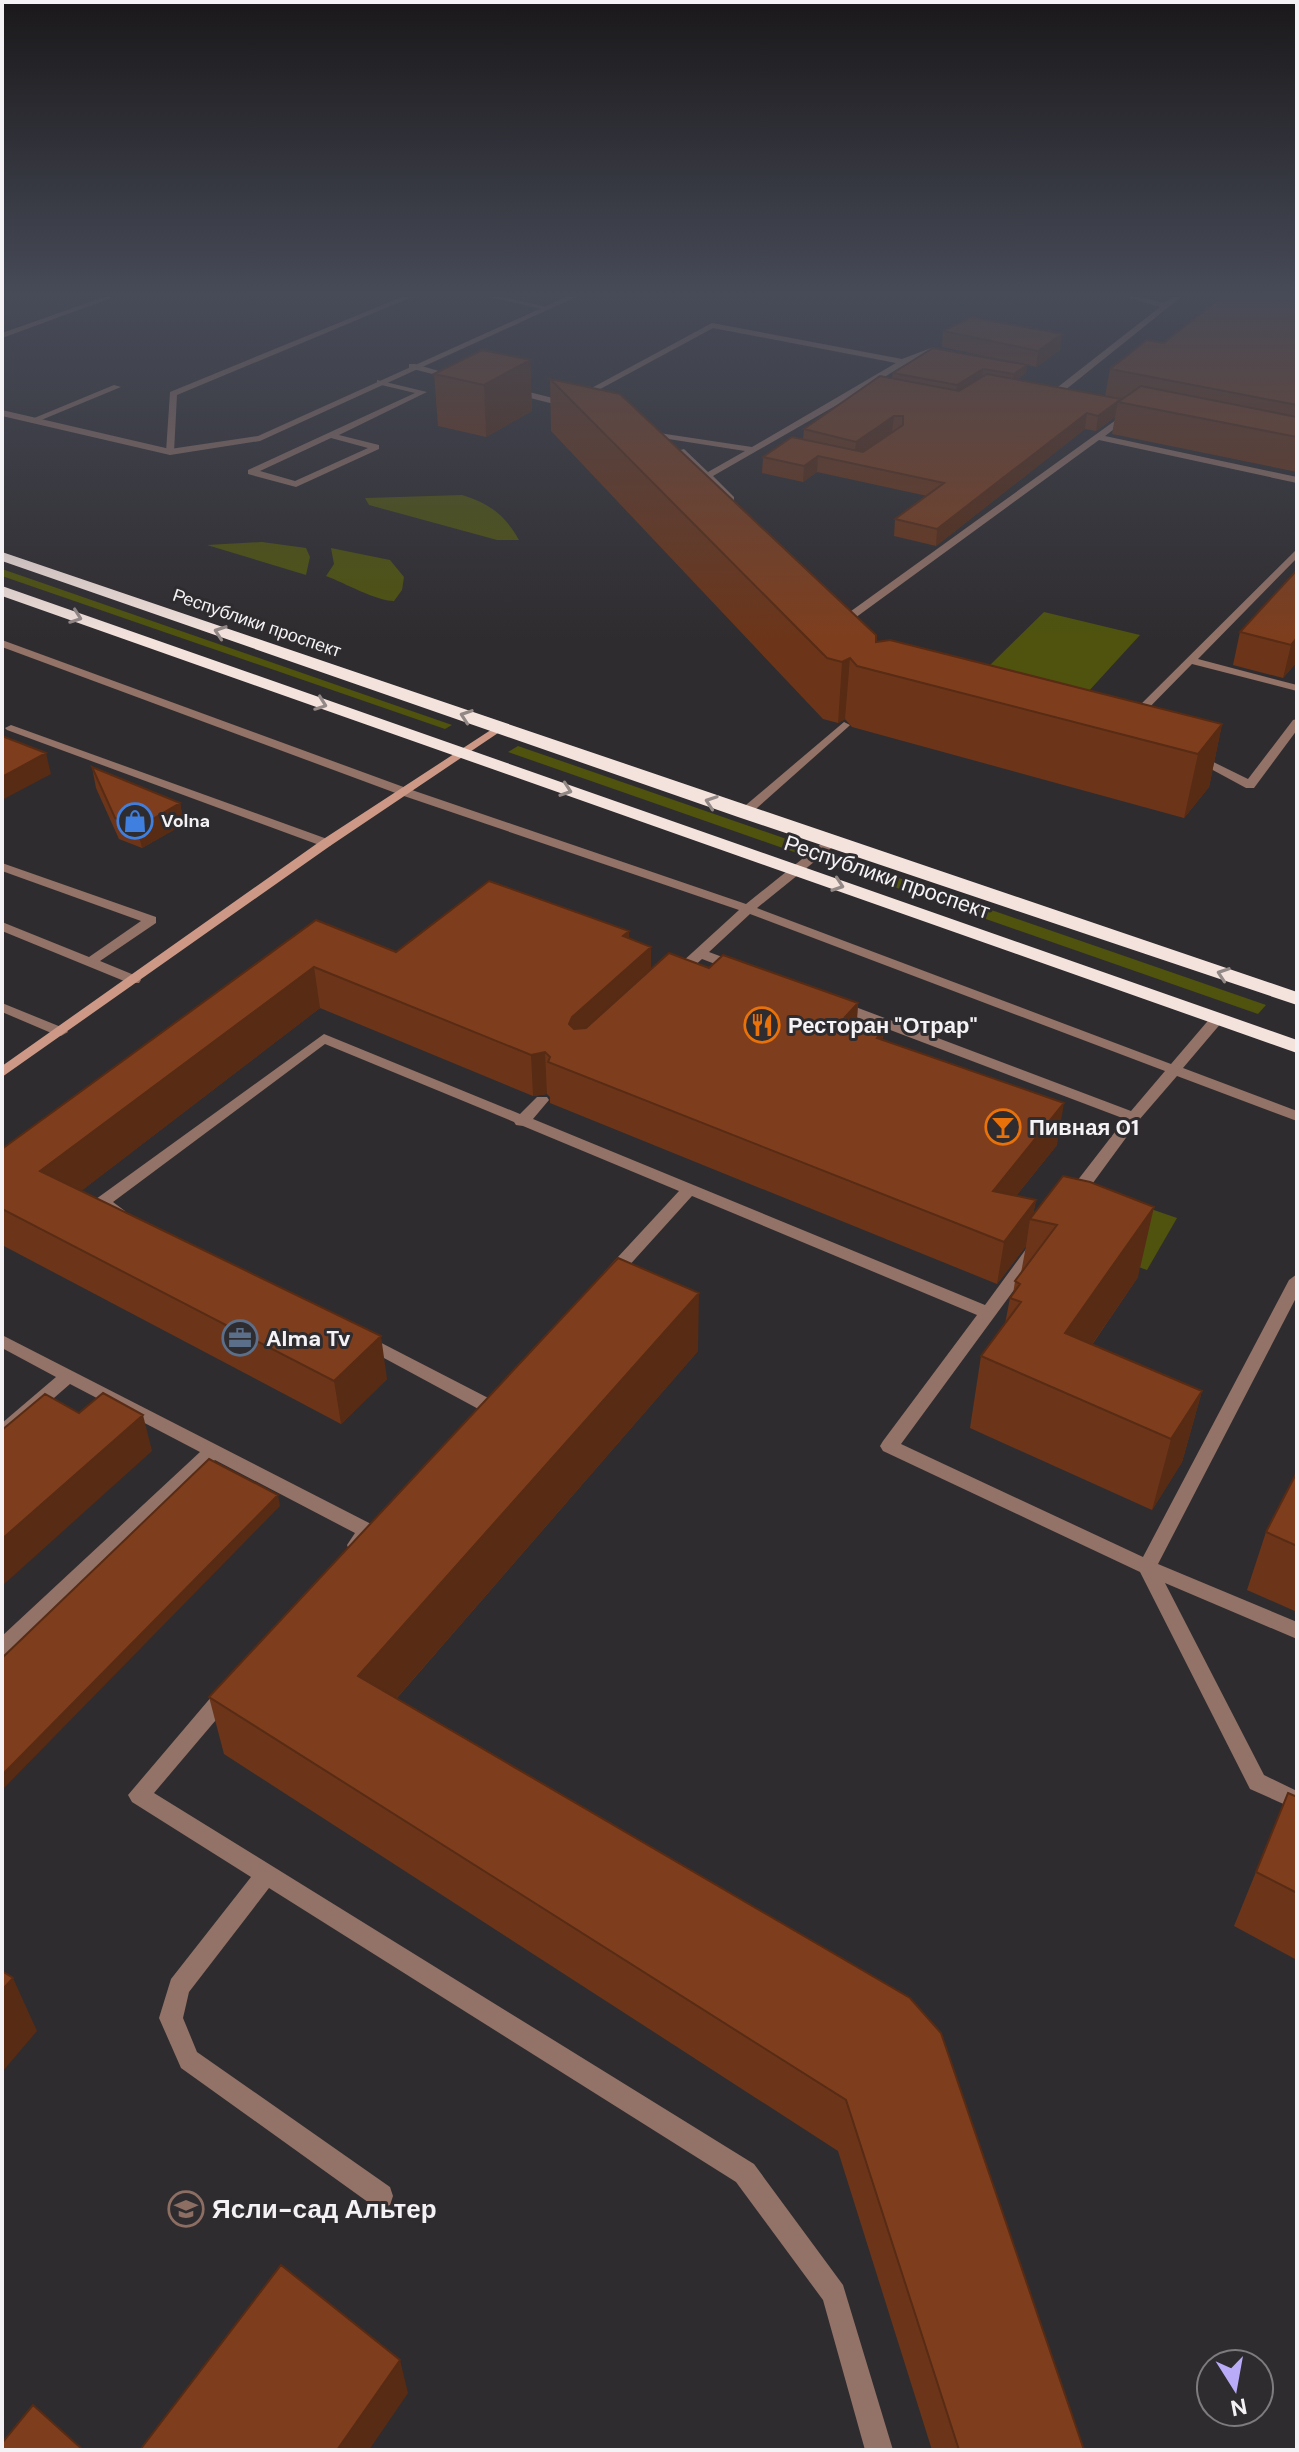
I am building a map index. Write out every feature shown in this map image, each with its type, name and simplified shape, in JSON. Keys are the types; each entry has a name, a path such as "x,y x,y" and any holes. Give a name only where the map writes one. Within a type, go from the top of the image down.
{"highway":[{"name":"Республики проспект","path":"2,556 744,813 1297,999"},
{"name":"Республики проспект","path":"2,591 1297,1047"}],"street":[{"path":"31,421 55,411"},
{"path":"170,452 172,411"},
{"path":"2,413 170,452 260,438 317,411"},
{"path":"330,435 376,447 296,484 251,472 330,435 381,411"},
{"path":"707,476 819,411"},
{"path":"1125,411 1147,416"},
{"path":"851,616 1132,413"},
{"path":"649,430 662,435 751,449"},
{"path":"662,435 740,508"},
{"path":"1100,438 1297,480"},
{"path":"766,441 791,447"},
{"path":"1129,723 1297,552"},
{"path":"840,605 862,626"},
{"path":"2,643 405,792 748,909 1297,1116"},
{"path":"1190,660 1297,688"},
{"path":"1114,719 1142,730"},
{"path":"1182,750 1250,785 1297,722"},
{"path":"744,813 844,725"},
{"path":"2,1073 326,843 500,727"},
{"path":"11,728 326,843"},
{"path":"667,983 748,909 831,842"},
{"path":"2,867 151,920 90,962"},
{"path":"2,926 134,980"},
{"path":"700,953 745,970"},
{"path":"820,998 1134,1117"},
{"path":"2,1007 61,1032"},
{"path":"1061,1215 1134,1117 1217,1019"},
{"path":"130,1218 102,1203 324,1038 988,1313"},
{"path":"521,1122 542,1100"},
{"path":"595,1293 689,1190"},
{"path":"1043,1239 889,1446 1147,1567 1297,1631"},
{"path":"1147,1567 1297,1280"},
{"path":"351,1334 490,1407"},
{"path":"2,1341 213,1451 374,1525 337,1567"},
{"path":"2,1433 69,1375"},
{"path":"2,1648 213,1451"},
{"path":"1147,1567 1257,1782 1297,1801"},
{"path":"243,1675 139,1795 745,2173 834,2294 879,2450"},
{"path":"266,1875 179,1987 171,2018 189,2060 381,2196"}],"shaded area":[{"path":"462,495 495,511 519,540 497,540 369,505 365,498"},
{"path":"262,542 306,548 310,557 306,575 207,545"},
{"path":"331,548 390,560 404,577 402,590 394,601 387,600 326,576 334,564"},
{"path":"2,569 452,725 445,729 2,576"},
{"path":"1044,612 1140,635 1087,693 987,668"},
{"path":"518,746 1266,1005 1258,1014 508,752"},
{"path":"1122,1199 1177,1218 1147,1270 1090,1250"}],"building":[{"path":"582,411 639,411 876,635 876,642 890,640 1222,724 1198,754 857,666 850,658 842,662 827,658"},
{"path":"829,411 1104,411 1098,416 1087,413 937,529 895,519 944,483 818,456 804,466 763,457 792,437 863,452 903,425 903,416 894,416 856,442 804,429"},
{"path":"1166,411 1269,411 1297,417 1297,437"},
{"path":"1297,570 1297,638 1291,645 1240,632"},
{"path":"2,736 46,753 2,777"},
{"path":"92,767 180,803 137,828 115,818"},
{"path":"489,881 629,931 623,936 651,947 572,1017 569,1024 574,1029 586,1028 669,953 709,968 723,955 858,1003 845,1017 884,1030 877,1038 1064,1103 993,1191 1036,1200 1004,1242 548,1062 550,1057 545,1052 531,1055 314,967 40,1171 381,1336 334,1381 2,1209 2,1149 316,920 396,952"},
{"path":"1063,1176 1090,1182 1154,1207 1065,1333 1202,1391 1171,1439 981,1356 1021,1302 1010,1298 1020,1284 1015,1281 1057,1225 1030,1219"},
{"path":"618,1258 699,1293 358,1676 910,1998 941,2033 1084,2450 959,2450 846,2100 209,1697"},
{"path":"103,1393 143,1415 2,1539 2,1430 45,1394 79,1413"},
{"path":"209,1459 278,1495 2,1775 2,1658"},
{"path":"1297,1472 1297,1546 1266,1532"},
{"path":"1288,1793 1297,1797 1297,1893 1256,1872"},
{"path":"2,1971 13,1978 2,1990"},
{"path":"281,2265 400,2360 337,2450 140,2450"},
{"path":"33,2405 83,2450 2,2450 2,2443"}],"place":[{"name":"Volna","path":"135,821"},
{"name":"Ресторан \"Отрар\"","path":"762,1025"},
{"name":"Пивная 01","path":"1003,1127"},
{"name":"Alma Tv","path":"240,1338"},
{"name":"Ясли-сад Альтер","path":"186,2209"}]}
